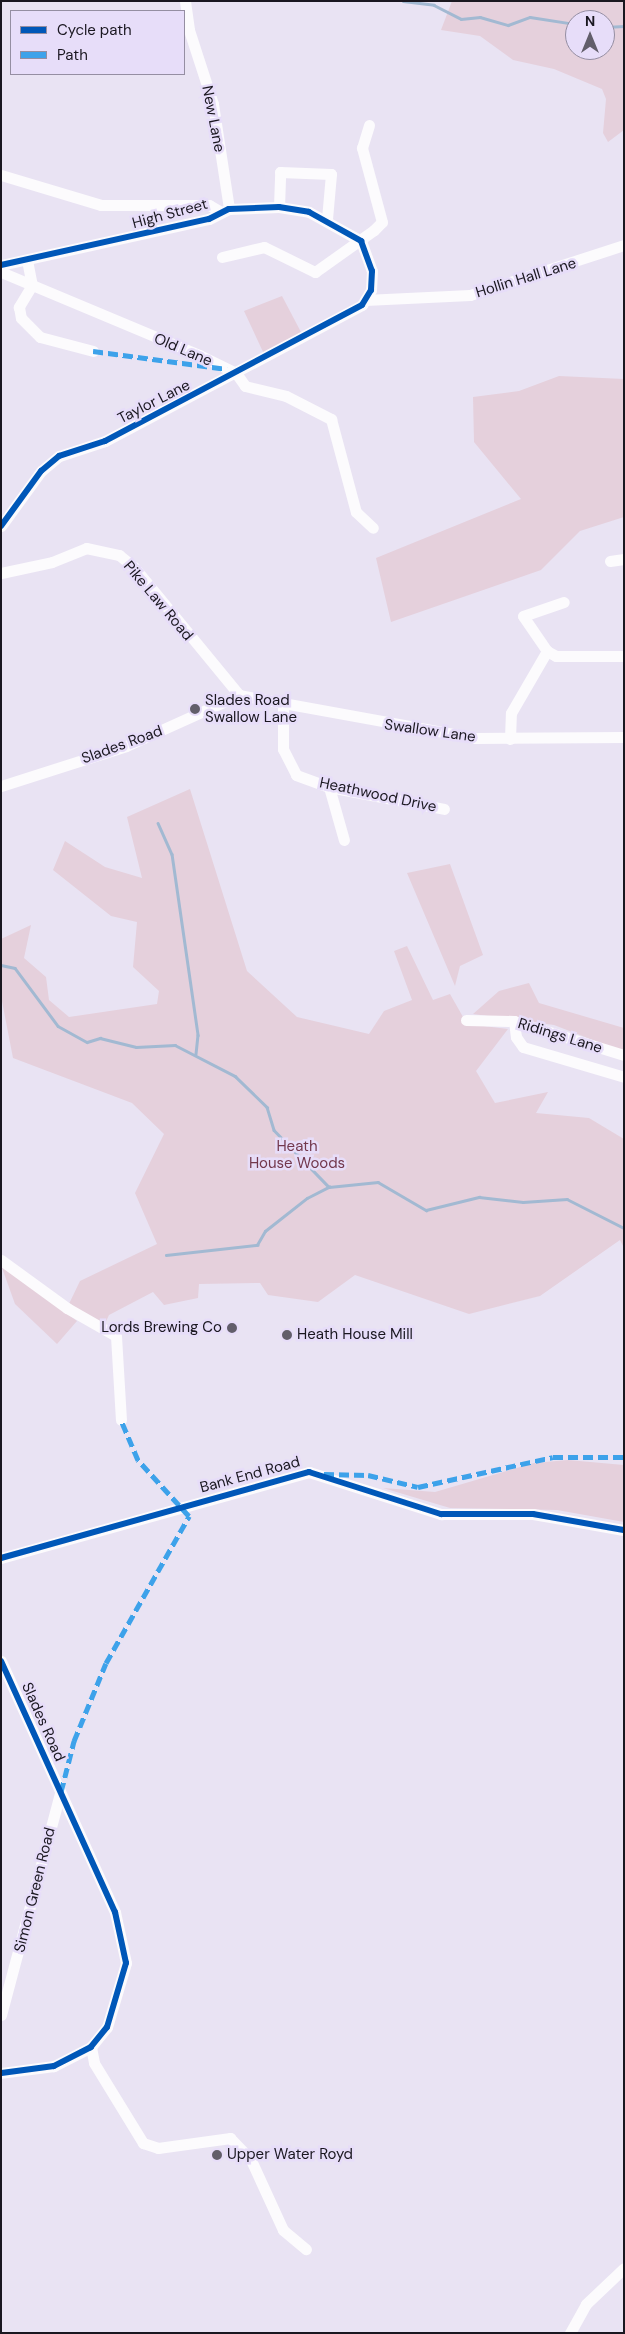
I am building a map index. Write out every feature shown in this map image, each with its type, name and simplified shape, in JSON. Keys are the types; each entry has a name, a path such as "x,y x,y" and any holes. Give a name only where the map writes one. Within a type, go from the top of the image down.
{"street":[{"name":"New Lane","path":"185,1 189,30 213,104 225,210"},
{"path":"222,257 264,247 315,272 361,241 382,222 363,164 362,148 369,125"},
{"path":"279,207 280,172 331,174 326,219"},
{"path":"1,175 101,205 210,205 225,210"},
{"name":"High Street","path":"1,265 166,229 225,210 279,207 326,219 361,241"},
{"path":"361,241 369,251 372,272 365,300"},
{"name":"Hollin Hall Lane","path":"365,300 470,295 624,245"},
{"path":"27,260 32,285 19,307 21,318 40,337 93,351"},
{"name":"Old Lane","path":"1,272 236,373 245,386 286,396 331,419 356,512 373,528"},
{"name":"Taylor Lane","path":"1,526 41,471 59,456 105,441 236,373 337,318 365,300"},
{"name":"Pike Law Road","path":"1,573 52,562 86,548 119,555 134,567 238,695"},
{"path":"610,561 624,559"},
{"path":"547,652 523,616 564,602"},
{"path":"547,652 624,656"},
{"path":"510,739 511,713 547,652"},
{"name":"Swallow Lane","path":"238,695 283,706 416,730 510,739 624,737"},
{"name":"Slades Road","path":"1,786 126,746 238,695"},
{"name":"Heathwood Drive","path":"283,706 283,749 296,775 329,787 444,809"},
{"path":"329,787 344,840"},
{"name":"Ridings Lane","path":"466,1020 514,1021 624,1055"},
{"path":"514,1021 516,1037 523,1047 624,1077"},
{"path":"1,1260 67,1308 116,1336 121,1420"},
{"name":"Bank End Road","path":"1,1558 309,1472 441,1514 533,1514 624,1530"},
{"name":"Slades Road","path":"1,1661 115,1912 126,1963 108,2027 91,2047"},
{"name":"Simon Green Road","path":"1,2015 60,1793"},
{"path":"1,2073 54,2066 91,2047 94,2063 143,2143 158,2148 230,2138 251,2160 283,2230 306,2250"},
{"path":"570,2333 586,2304 624,2268"}],"green space":[{"path":"452,1 624,1 624,130 608,142 603,133 606,99 602,89 554,69 513,60 480,36 441,30"},
{"path":"282,296 302,334 264,354 244,311"},
{"path":"559,376 624,379 624,517 580,531 541,570 391,622 376,558 521,499 474,442 473,397 519,391"},
{"name":"Heath House Woods","path":"190,789 247,971 297,1017 369,1034 384,1011 412,1000 394,951 407,946 433,1000 450,994 467,1024 508,1029 476,1071 495,1103 548,1092 536,1113 589,1118 624,1139 624,1248 620,1240 540,1296 469,1314 355,1275 318,1302 268,1295 260,1283 199,1284 198,1298 164,1305 153,1292 109,1315 104,1326 67,1308 80,1281 157,1244 135,1193 164,1134 132,1103 13,1058 1,996 1,939 31,925 24,958 46,977 49,1000 69,1017 157,1004 159,991 133,967 137,922 111,916 53,870 65,841 105,867 142,878 127,817"},
{"path":"450,864 483,955 460,966 455,986 407,873"},
{"path":"529,983 539,1003 624,1028 624,1052 554,1025 473,1014 499,991"},
{"path":"1,1265 77,1321 57,1344 15,1304"},
{"path":"568,1460 624,1465 624,1522 557,1510 450,1508 383,1488 435,1492 534,1463"}],"waterway":[{"path":"403,1 434,5 461,19 480,17 508,25 530,17 565,22"},
{"path":"615,26 624,26"},
{"path":"158,823 172,854 198,1035 196,1054"},
{"path":"1,965 15,968 58,1026 87,1042 100,1038 136,1047 175,1045 235,1076 267,1107 274,1130 329,1187 378,1182 426,1210 479,1197 523,1202 567,1199 624,1228"},
{"path":"166,1255 257,1245 265,1231 307,1198 329,1187"}],"marked path":[{"path":"93,351 227,369"},
{"path":"61,1792 74,1741 106,1663 189,1516 138,1460 121,1420"},
{"path":"324,1474 368,1475 418,1487 553,1457 624,1457"}],"cycle path":[{"path":"1,265 209,219 229,209 279,207 309,212 361,241 372,271 371,290 362,305 105,441 59,456 41,471 1,526"},
{"path":"1,1558 309,1472 441,1514 533,1514 624,1530"},
{"path":"1,1661 115,1912 126,1963 107,2027 91,2047 54,2066 1,2073"}],"place":[{"name":"Slades Road Swallow Lane","path":"195,709"},
{"name":"Lords Brewing Co","path":"232,1328"},
{"name":"Heath House Mill","path":"287,1335"},
{"name":"Upper Water Royd","path":"217,2155"}]}
